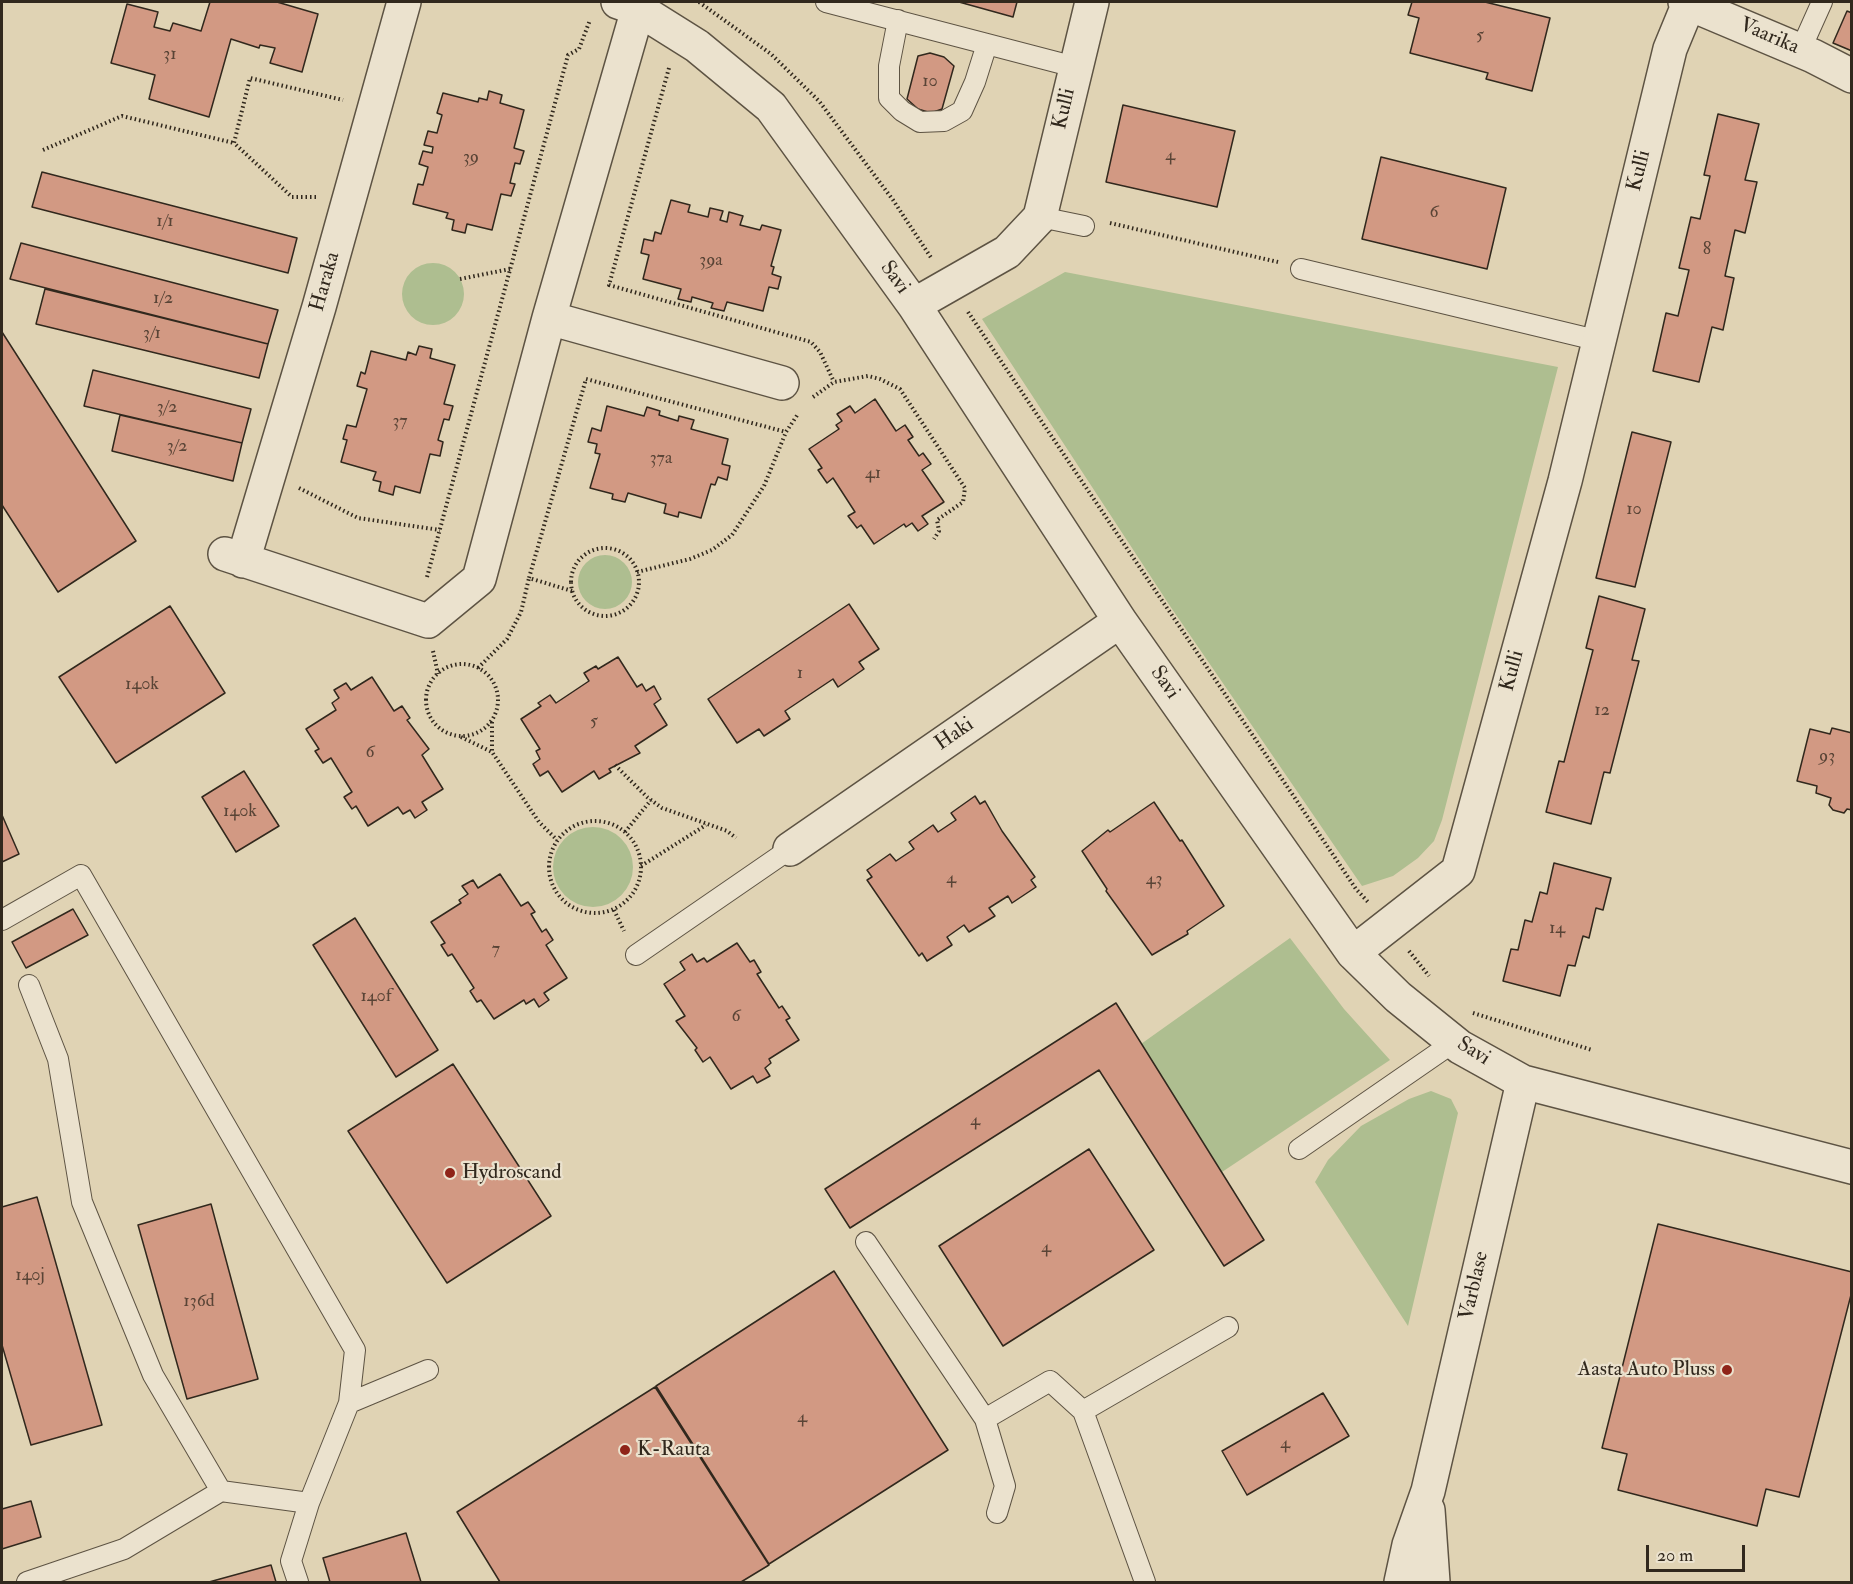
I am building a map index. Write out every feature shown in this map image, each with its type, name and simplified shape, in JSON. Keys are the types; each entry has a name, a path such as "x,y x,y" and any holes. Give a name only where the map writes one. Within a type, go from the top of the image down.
{"street":[{"name":"Haraka","path":"404,2 319,307 268,474 234,557 416,617"},
{"name":"Kulli","path":"1040,217 1092,2"},
{"name":"Kulli","path":"1353,953 1458,871 1565,481 1670,49 1687,2"},
{"name":"Vaarika","path":"1687,2 1800,51 1851,76"},
{"path":"416,617 428,621 479,579 549,318 628,5"},
{"name":"Savi","path":"628,5 697,46 771,107 914,305 1120,621 1353,953 1398,997 1454,1042 1523,1082 1851,1167"},
{"path":"914,305 1007,252 1040,217"},
{"path":"549,318 798,397"},
{"name":"Haki","path":"790,849 1120,621"},
{"name":"Varblase","path":"1401,1582 1409,1545 1428,1491 1523,1082"},
{"name":"Varblase","path":"1428,1491 1433,1582"}],"lane":[{"path":"825,2 1075,67"},
{"path":"1800,51 1822,2"},
{"path":"898,20 889,66 889,98 902,111 920,122 944,121 962,111 975,82 987,44"},
{"path":"1040,217 1084,226"},
{"path":"1301,269 1600,341"},
{"path":"636,955 790,849"},
{"path":"2,920 81,875 356,1350 349,1403 309,1503 291,1561 298,1582"},
{"path":"29,985 58,1059 82,1202 153,1376 221,1491"},
{"path":"1299,1149 1454,1042"},
{"path":"866,1242 985,1419 1005,1486 997,1513"},
{"path":"1083,1411 1228,1327"},
{"path":"349,1403 428,1370"},
{"path":"985,1419 1050,1380 1083,1411 1145,1582"},
{"path":"27,1582 124,1550 221,1491 309,1503"}],"path":[{"path":"699,2 771,54 819,101 893,201 1356,889 1389,925 1431,979"},
{"path":"416,617 568,55 579,50 590,20"},
{"path":"670,65 609,285 811,342 820,352 834,382"},
{"path":"234,143 250,78 347,101"},
{"path":"43,150 123,116 234,143 292,197 320,196"},
{"path":"1084,226 1102,221 1301,269"},
{"path":"460,279 510,269"},
{"path":"637,572 690,559 712,550 732,536 764,486 798,397 834,382 868,376 900,389 965,488 963,502 937,520 939,531 934,539"},
{"path":"478,668 507,639 521,612 586,379 786,432"},
{"path":"268,474 358,518 440,530"},
{"path":"595,550 616,550 632,563 637,572 639,583 632,603 614,615 593,614 583,609 572,591 573,570 579,561 595,550"},
{"path":"529,578 572,591"},
{"path":"492,752 492,722 496,713 497,692 494,682 478,668 468,665 447,668 430,683 427,695 429,713 439,728 492,752 539,822 556,840"},
{"path":"461,736 483,730 492,722"},
{"path":"615,765 662,808 727,831 736,838"},
{"path":"626,832 651,800"},
{"path":"597,820 612,824 626,832 635,844 640,866 636,889 627,901 614,910 599,914 584,913 570,907 558,897 551,884 548,868 550,854 556,840 568,829 582,822 597,820"},
{"path":"640,866 706,825"},
{"path":"1471,1012 1592,1050"}],"green space":[{"path":"427,263 439,263 455,272 462,282 464,294 462,306 455,316 439,325 427,325 416,320 407,311 402,300 402,288 407,277 416,268"},
{"path":"1065,272 1558,367 1442,820 1434,841 1418,858 1393,876 1362,886 1170,606 982,319"},
{"path":"605,555 615,557 624,563 630,572 632,582 630,592 624,601 615,607 605,609 595,607 586,601 580,592 578,582 580,572 586,563 595,557"},
{"path":"593,827 608,830 621,839 630,852 633,867 630,882 621,895 608,904 593,907 578,904 565,895 556,882 553,867 556,852 565,839 578,830"},
{"path":"1290,938 1344,1009 1390,1060 1222,1172 1141,1044"},
{"path":"1431,1091 1451,1099 1458,1113 1408,1326 1315,1182 1328,1160 1361,1126 1409,1099"}],"building":[{"path":"210,2 277,2 318,14 302,72 270,63 275,48 260,45 259,48 231,39 209,117 149,99 155,75 111,63 127,4 158,12 154,27 170,31 173,23 201,31"},
{"path":"959,2 1017,2 1013,17"},
{"path":"1412,2 1485,2 1550,18 1532,91 1486,79 1488,73 1410,53 1419,18 1408,15"},
{"path":"1847,11 1852,13 1852,51 1833,43"},
{"path":"930,53 944,57 954,66 942,109 931,113 918,109 907,99 918,56"},
{"path":"489,91 502,95 500,103 524,110 514,148 524,151 520,164 515,163 510,183 515,184 511,196 501,194 492,230 467,224 465,233 452,230 454,220 446,218 448,213 413,204 418,184 423,185 428,167 419,164 423,151 432,153 433,147 424,145 428,131 437,133 442,115 437,113 443,93 478,102 479,98 487,100"},
{"path":"1123,105 1235,131 1217,207 1106,182"},
{"path":"1718,114 1759,124 1745,180 1757,182 1745,233 1735,230 1725,276 1734,278 1723,330 1712,327 1699,382 1653,371 1666,313 1678,316 1689,270 1679,268 1691,217 1700,219 1710,176 1704,175"},
{"path":"1381,157 1506,188 1487,269 1362,239"},
{"path":"42,172 297,238 288,273 32,207"},
{"path":"671,200 690,205 688,212 708,217 710,208 723,211 720,220 727,222 729,212 743,216 740,225 760,230 762,225 781,230 771,266 774,267 772,274 781,277 778,289 769,287 763,311 727,302 724,311 711,308 713,303 692,297 691,302 678,299 681,289 643,279 649,255 641,253 644,239 653,241 655,232 661,234"},
{"path":"21,243 278,310 268,344 10,279"},
{"path":"45,289 268,344 259,378 36,324"},
{"path":"2,332 136,541 58,592 2,505"},
{"path":"419,346 432,349 430,358 455,365 444,404 453,406 449,420 444,419 438,440 443,442 440,456 430,454 420,493 395,486 393,495 379,491 381,482 373,480 376,472 341,462 347,440 343,439 347,425 356,427 367,389 357,386 361,372 365,374 371,351 406,360 408,352 416,355"},
{"path":"93,370 251,409 242,443 84,406"},
{"path":"875,399 896,431 905,425 913,437 908,440 919,456 923,453 931,464 922,470 944,502 922,516 928,524 918,531 912,523 906,527 904,524 874,544 861,525 857,528 848,516 855,512 833,478 827,483 818,470 822,468 809,449 839,429 836,425 842,421 837,414 850,406 855,413"},
{"path":"607,406 644,416 647,407 660,411 659,415 678,421 679,416 694,420 691,429 728,439 722,464 730,466 727,480 718,477 715,485 711,484 701,518 679,512 678,517 664,513 666,504 628,493 625,502 612,499 613,494 590,488 600,454 595,453 597,444 588,442 592,428 601,431"},
{"path":"120,415 242,443 233,481 112,451"},
{"path":"1632,432 1671,442 1635,587 1596,578"},
{"path":"1599,596 1645,609 1632,660 1639,661 1610,773 1604,772 1591,824 1546,812 1559,761 1564,762 1593,650 1586,648"},
{"path":"849,604 879,649 859,662 864,669 838,687 833,679 785,711 790,719 764,736 759,729 737,743 708,699"},
{"path":"170,606 225,693 116,763 59,677"},
{"path":"618,657 637,687 642,684 646,691 654,686 661,699 654,704 667,725 635,746 640,753 609,769 611,772 599,779 594,771 562,792 548,771 540,776 533,764 540,759 536,751 540,749 521,719 541,706 538,703 550,695 556,703 589,681 584,673 596,666 598,669"},
{"path":"372,677 394,711 402,706 410,718 407,720 429,749 422,755 443,789 422,802 427,810 415,818 410,810 403,814 398,807 368,826 356,806 352,809 344,797 352,792 331,758 323,763 315,751 319,749 306,729 336,710 332,703 339,698 334,690 346,683 351,690"},
{"path":"1832,728 1852,733 1852,810 1847,809 1844,813 1833,810 1829,805 1831,798 1816,793 1817,786 1797,781 1810,729 1830,734"},
{"path":"244,771 279,826 236,852 202,797"},
{"path":"975,796 980,804 985,801 1002,831 1035,877 1031,880 1036,887 1012,903 1008,896 989,908 995,916 969,932 964,925 947,937 952,945 927,961 922,953 919,956 867,880 872,877 867,870 890,854 896,861 914,849 909,842 933,825 938,832 956,820 951,813"},
{"path":"1154,802 1180,841 1182,840 1224,906 1187,931 1188,934 1152,955 1106,891 1107,889 1082,851 1108,830 1110,832"},
{"path":"2,815 19,854 2,862"},
{"path":"1554,863 1611,878 1603,910 1596,908 1589,938 1583,936 1575,966 1568,965 1560,996 1503,981 1511,949 1518,950 1525,920 1532,922 1540,892 1547,894"},
{"path":"500,874 521,906 528,902 535,912 531,914 542,932 546,929 553,940 546,945 567,978 544,993 549,1000 539,1007 534,999 526,1004 524,1000 494,1019 481,1000 477,1002 470,991 474,988 452,954 448,956 441,945 445,943 431,922 461,903 459,900 468,894 462,886 473,880 478,888"},
{"path":"73,909 88,935 26,968 12,942"},
{"path":"355,918 438,1050 396,1077 313,945"},
{"path":"737,943 750,962 754,960 761,972 757,974 779,1008 782,1006 790,1018 786,1020 799,1040 769,1059 771,1063 765,1068 770,1076 757,1083 753,1076 731,1089 710,1057 703,1062 695,1050 697,1048 676,1021 685,1016 664,984 685,970 680,962 692,954 697,962 704,958 707,962"},
{"path":"1116,1003 1264,1240 1224,1266 1099,1070 850,1228 825,1189"},
{"name":"Hydroscand","path":"453,1064 551,1216 447,1283 348,1131"},
{"path":"1089,1149 1154,1250 1003,1346 939,1246"},
{"path":"37,1197 102,1425 31,1445 2,1345 2,1207"},
{"path":"211,1204 258,1379 187,1399 138,1225"},
{"name":"Aasta Auto Pluss","path":"1658,1224 1852,1272 1852,1291 1799,1497 1766,1489 1757,1526 1618,1490 1627,1454 1602,1448"},
{"path":"834,1271 948,1450 769,1564 656,1386"},
{"name":"K-Rauta","path":"655,1387 769,1565 741,1582 500,1582 457,1512"},
{"path":"1323,1393 1349,1436 1247,1495 1222,1451"},
{"path":"31,1501 41,1537 2,1549 2,1509"},
{"path":"406,1533 421,1582 330,1582 323,1558"},
{"path":"271,1565 276,1582 209,1582"}],"place":[{"name":"Hydroscand","path":"450,1173"},
{"name":"Aasta Auto Pluss","path":"1727,1370"},
{"name":"K-Rauta","path":"625,1450"}]}
